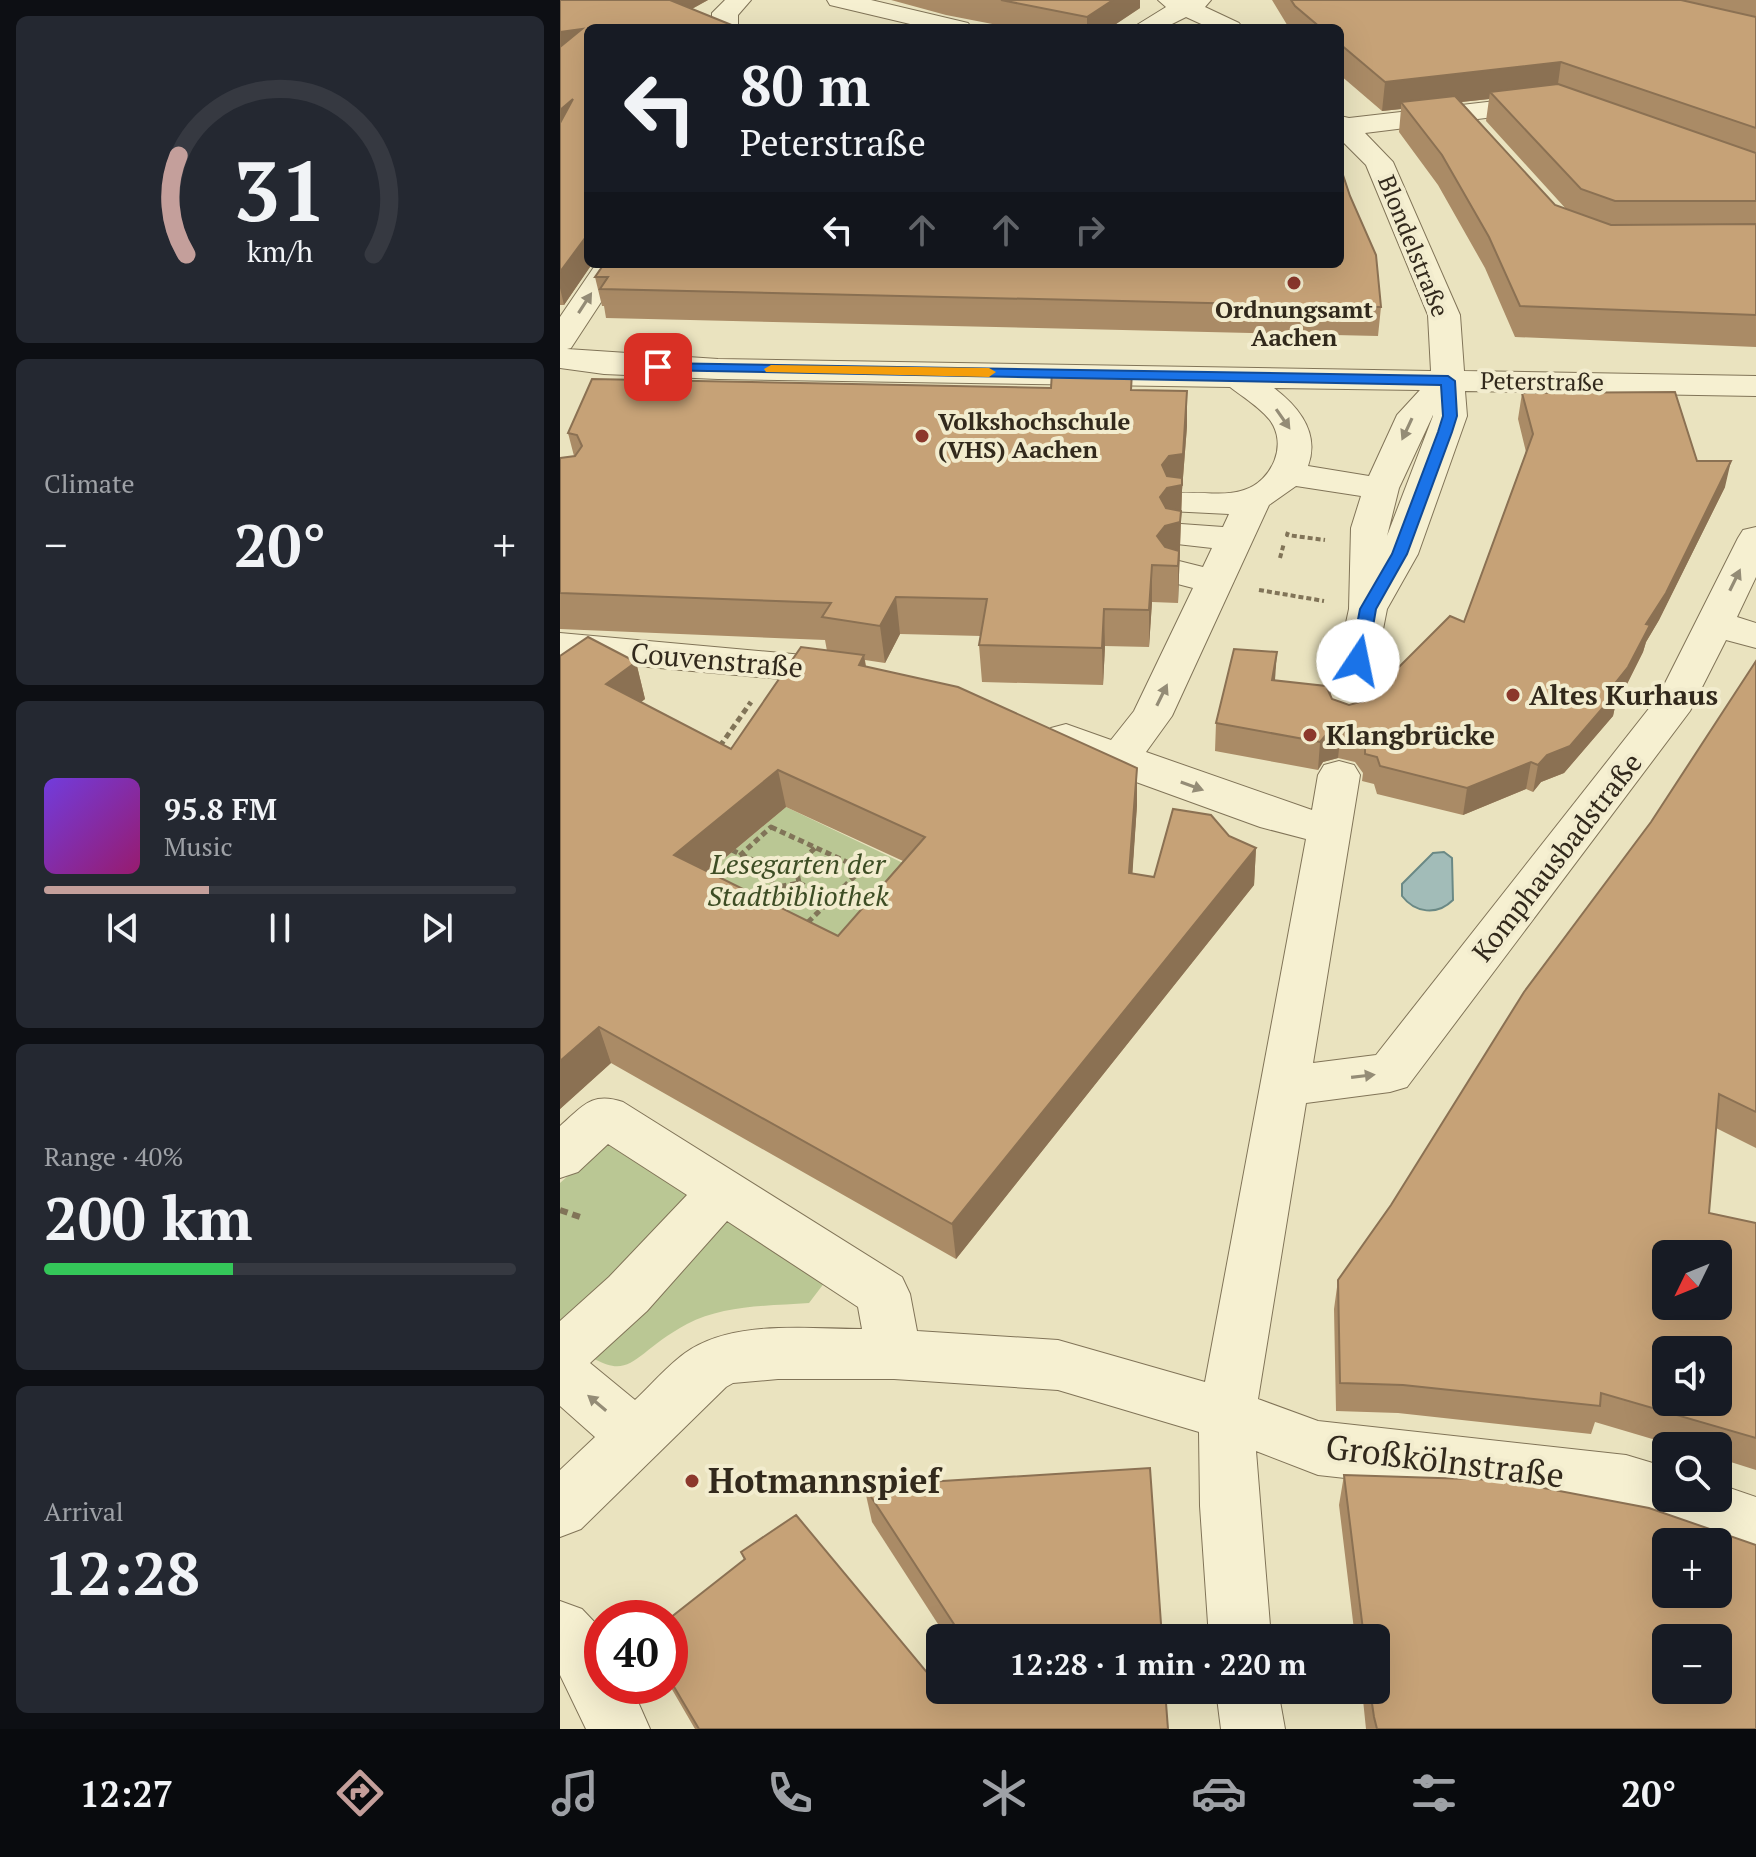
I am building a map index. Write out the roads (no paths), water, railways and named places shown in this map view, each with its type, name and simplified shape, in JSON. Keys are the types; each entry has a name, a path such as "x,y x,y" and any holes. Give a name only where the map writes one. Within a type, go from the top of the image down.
{"street":[{"path":"725,24 725,13 739,0"},
{"path":"839,0 922,24"},
{"path":"1151,24 1185,2 1223,24"},
{"name":"Blondelstraße","path":"1344,126 1459,113 1500,126 1556,102 1568,106"},
{"name":"Blondelstraße","path":"1344,129 1379,162 1444,315 1450,416 1399,554 1368,609"},
{"path":"560,341 608,268"},
{"name":"Peterstraße","path":"560,358 688,368 1756,386"},
{"path":"1237,539 1182,519 1254,499 1281,485 1288,474 1294,445 1290,425 1279,410 1240,379"},
{"path":"1346,715 1368,609 1369,528 1381,488 1414,415 1448,381"},
{"path":"1288,474 1381,488"},
{"path":"1118,760 1152,716 1198,577 1237,539 1254,499"},
{"name":"Komphausbadstraße","path":"1285,1086 1390,1073 1735,630 1756,538"},
{"name":"Couvenstraße","path":"560,646 882,679"},
{"path":"1028,722 1118,760 1275,816 1328,829"},
{"path":"1239,1624 1229,1506 1227,1414 1339,775"},
{"path":"560,1157 605,1116 883,1294 894,1354"},
{"path":"560,1356 628,1294 723,1191"},
{"name":"Großkölnstraße","path":"560,1509 706,1369 731,1359 778,1354 894,1354 1058,1365 1227,1414 1318,1448 1626,1482 1652,1490"},
{"path":"560,1372 635,1435"},
{"path":"1717,1512 1756,1525"},
{"path":"560,1631 586,1658 618,1729"},
{"path":"1249,1704 1253,1729"}],"water":[{"path":"1444,852 1452,858 1453,900 1440,909 1426,910 1413,906 1402,896 1402,884 1433,853"}],"place":[{"name":"Ordnungsamt Aachen","path":"1294,283"},
{"name":"Volkshochschule (VHS) Aachen","path":"922,436"},
{"name":"Altes Kurhaus","path":"1513,695"},
{"name":"Klangbrücke","path":"1310,735"},
{"name":"Hotmannspief","path":"692,1481"}],"park label":[{"name":"Lesegarten der Stadtbibliothek","path":"798,880"}]}
